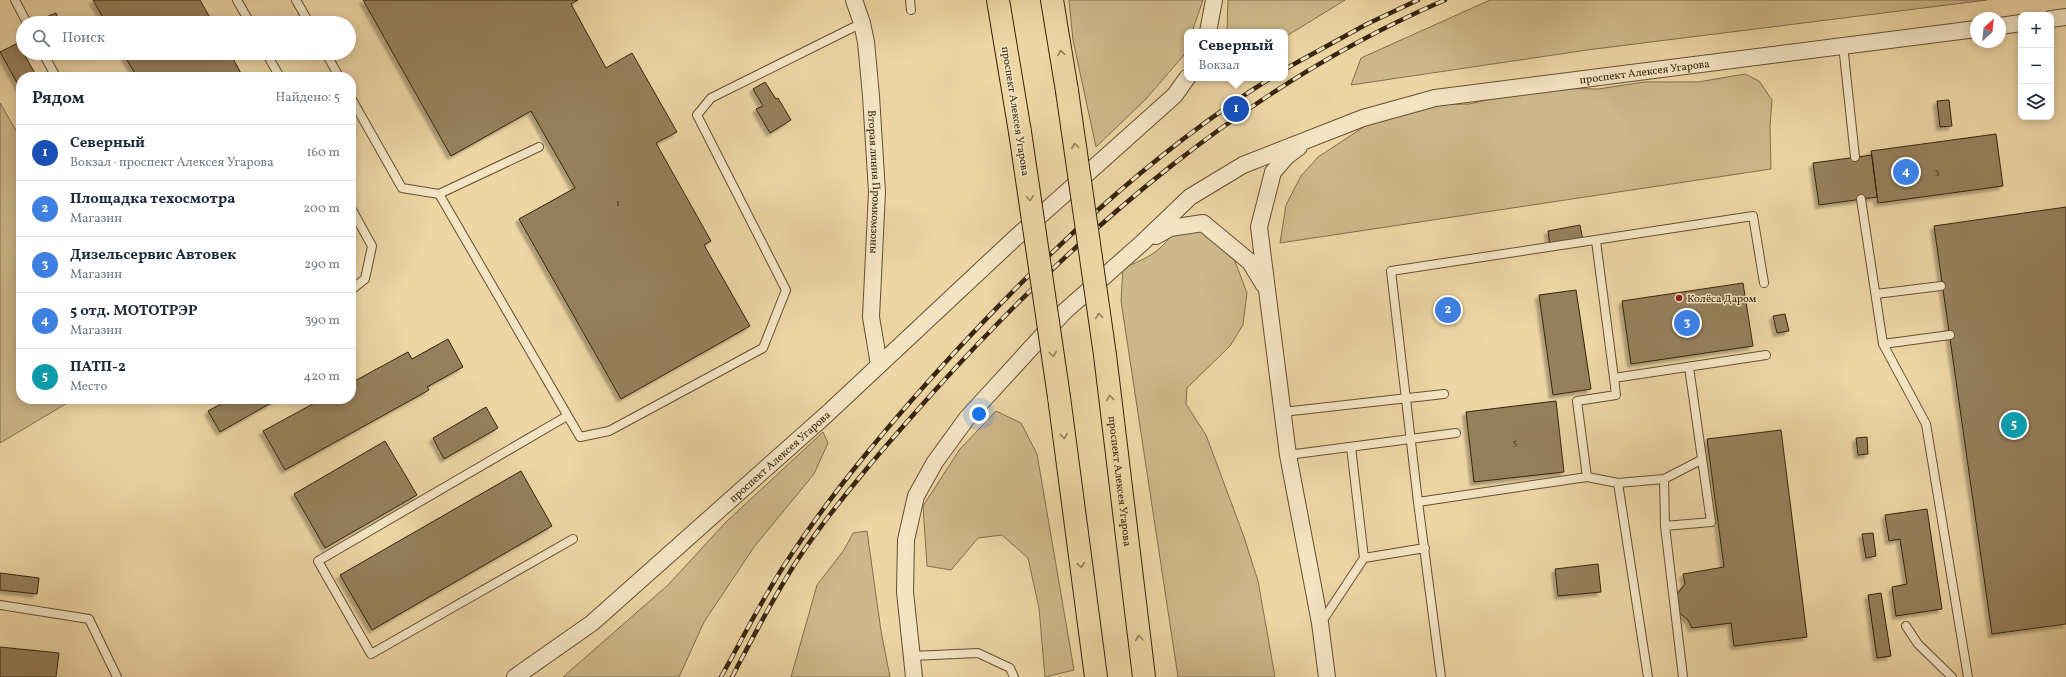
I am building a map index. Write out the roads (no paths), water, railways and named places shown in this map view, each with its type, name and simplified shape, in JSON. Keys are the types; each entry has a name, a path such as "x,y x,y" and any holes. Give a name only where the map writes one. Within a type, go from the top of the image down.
{"main road":[{"name":"проспект Алексея Угарова","path":"998,0 1020,132 1059,397 1096,677"},
{"name":"проспект Алексея Угарова","path":"1052,0 1067,91 1105,355 1144,677"}],"street":[{"name":"Вторая линия Промкомзоны","path":"854,0 862,23 871,96 877,192 871,317 879,365"},
{"path":"1209,29 1214,0"},
{"path":"2054,19 2066,17"},
{"path":"2006,25 2018,23"},
{"name":"проспект Алексея Угарова","path":"914,677 905,592 906,540 916,496 935,462 967,418 1064,312 1142,243 1190,197 1243,164 1363,118 1435,98 1970,30"},
{"name":"проспект Алексея Угарова","path":"515,677 592,623 827,414 1014,239 1175,95 1185,81"},
{"name":"проспект Алексея Угарова","path":"1318,135 1287,156 1273,172 1259,227 1288,455 1320,623 1327,677"},
{"name":"проспект Алексея Угарова","path":"1142,243 1170,228 1203,223 1250,262 1267,292"}],"lane":[{"path":"15,0 23,16"},
{"path":"237,0 246,16"},
{"path":"296,0 305,16"},
{"path":"910,0 912,10"},
{"path":"439,194 580,437 609,431 763,348 786,290 697,115 711,98 862,23"},
{"path":"1843,45 1855,157"},
{"path":"47,60 53,72"},
{"path":"270,60 277,72"},
{"path":"330,60 336,72"},
{"path":"356,107 402,188 439,194 538,147"},
{"path":"1861,199 1883,344 1926,424 1968,677"},
{"path":"1441,677 1418,502 1412,439 1391,271 1753,216 1764,283"},
{"path":"356,217 372,246 364,279 356,286"},
{"path":"1587,477 1576,401 1616,395 1596,241"},
{"path":"1876,294 1941,286"},
{"path":"1883,344 1950,335"},
{"path":"1614,378 1766,355"},
{"path":"1666,526 1711,522 1689,367"},
{"path":"1283,412 1444,394"},
{"path":"567,416 318,561 371,654 573,539"},
{"path":"1288,455 1456,434"},
{"path":"1320,623 1364,558 1351,447"},
{"path":"1418,502 1587,477 1618,484 1664,479 1701,460"},
{"path":"1664,479 1666,526 1683,677"},
{"path":"1618,484 1648,677"},
{"path":"1364,558 1425,548"},
{"path":"0,605 89,619 118,677"},
{"path":"1906,626 1918,644 1952,677"},
{"path":"912,656 978,653 1010,668 1014,677"}],"railway":[{"path":"1288,67 1367,24 1418,0"},
{"path":"732,677 789,573 814,536 847,492 938,387 993,328 1050,272 1109,218 1171,166 1235,118 1302,74 1372,35 1445,0"},
{"path":"721,677 772,584 808,530 864,457 943,365 1057,247 1139,174 1182,140 1266,81"}],"place":[{"name":"Северный","path":"1236,109"},
{"name":"5 отд. МОТОТРЭР","path":"1906,172"},
{"name":"Колёса Даром","path":"1679,298"},
{"name":"Площадка техосмотра","path":"1448,310"},
{"name":"Дизельсервис Автовек","path":"1687,323"},
{"name":"ПАТП-2","path":"2014,425"}]}
